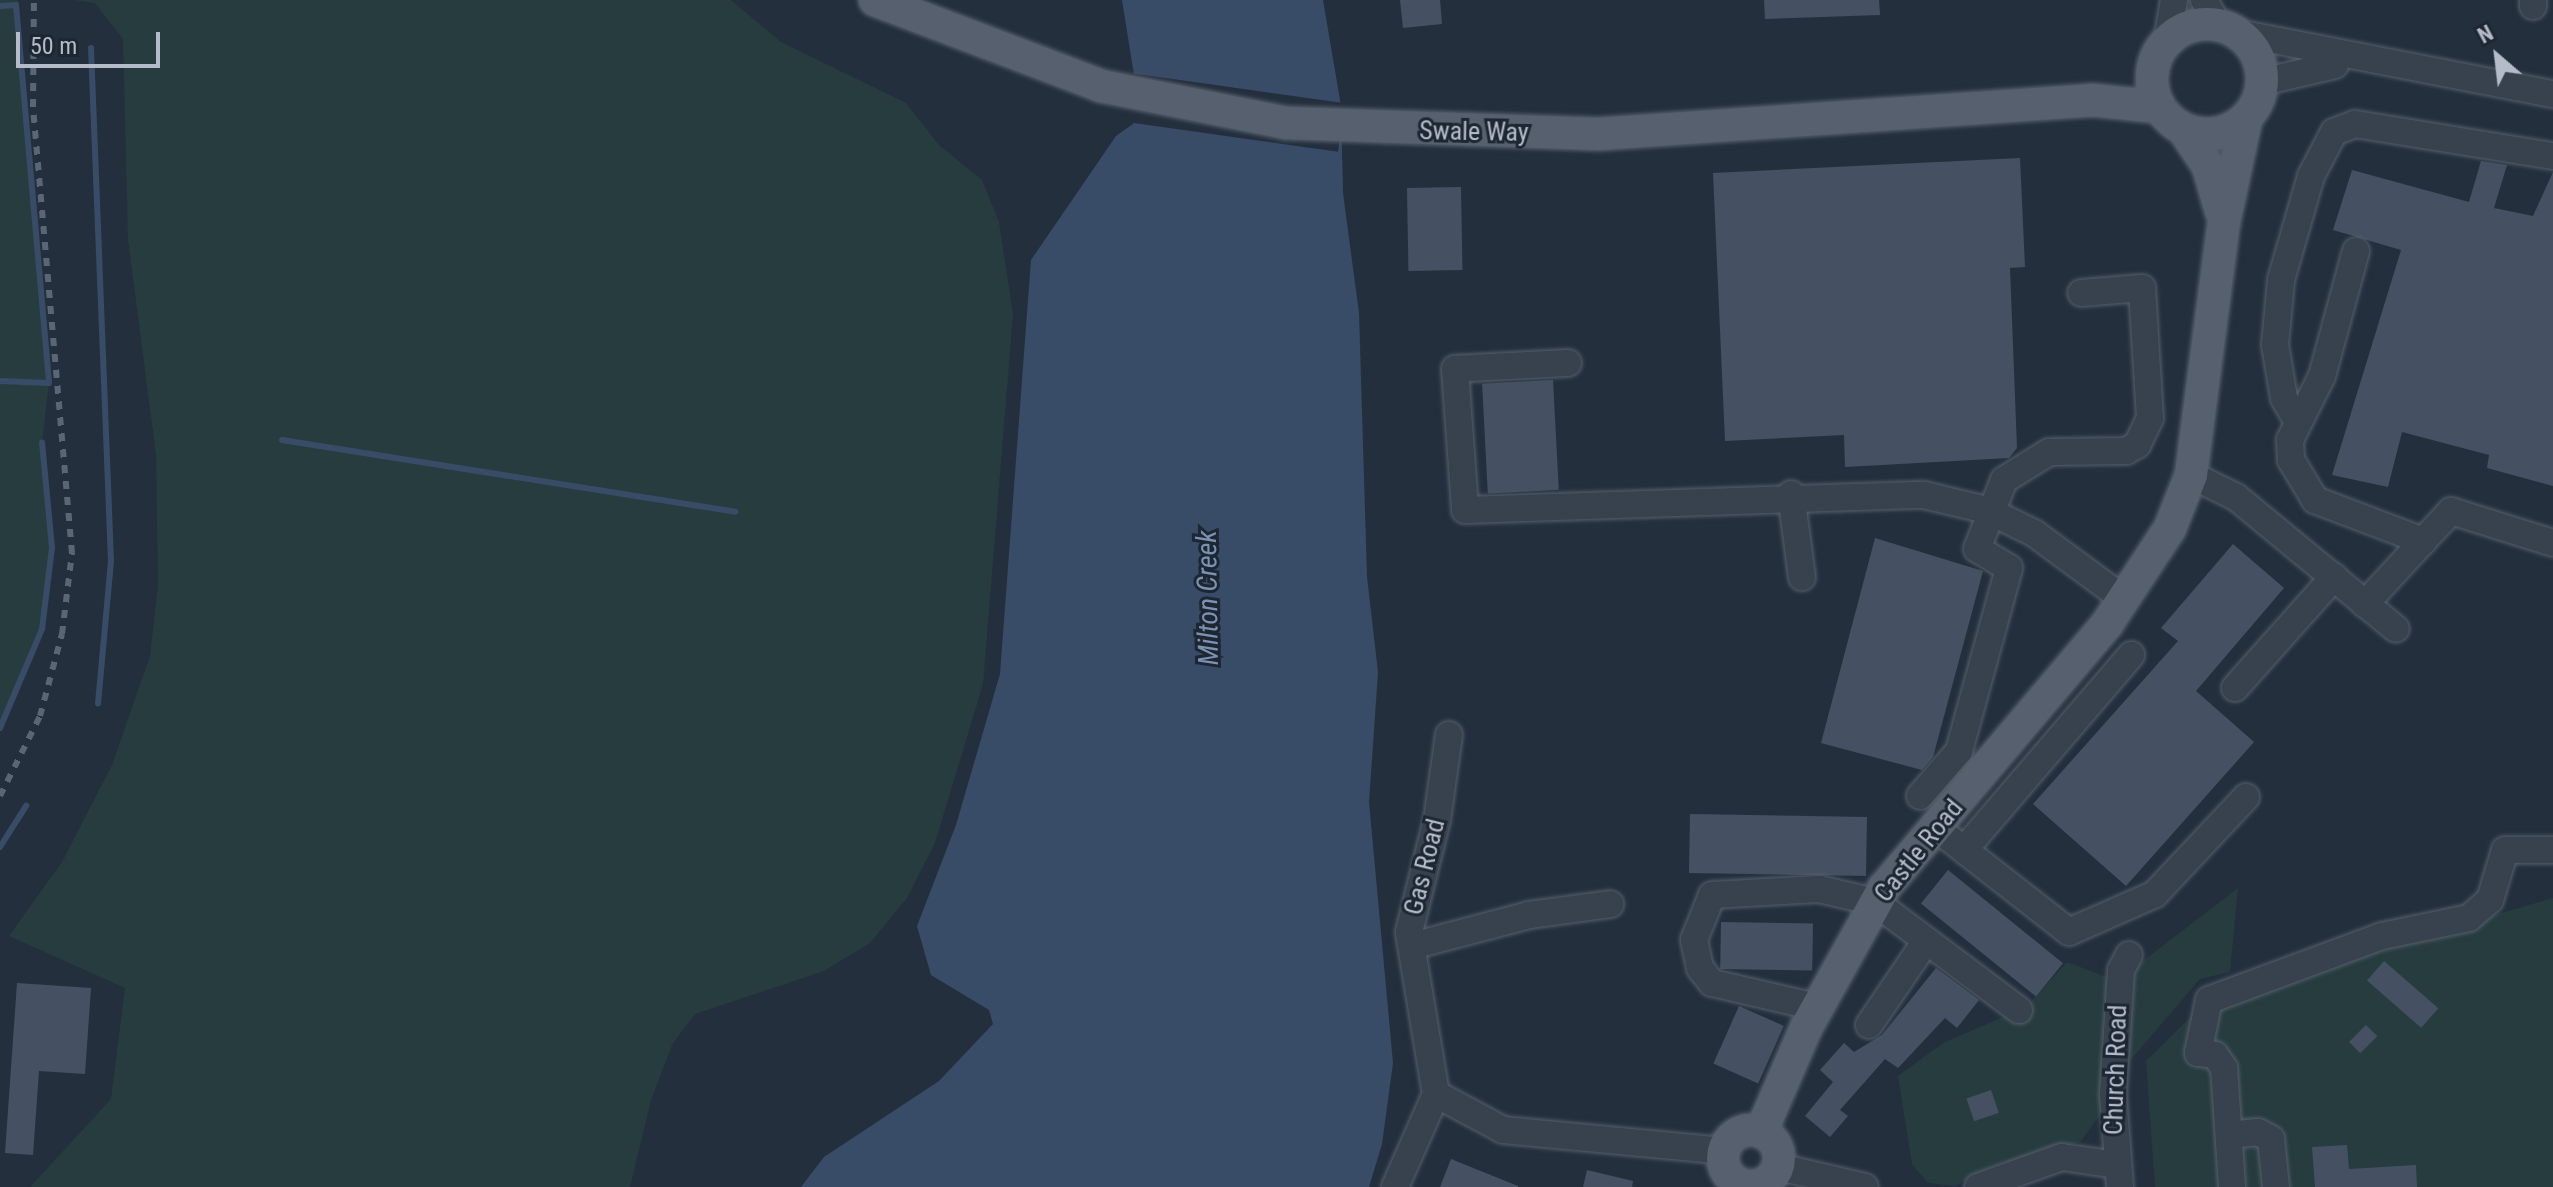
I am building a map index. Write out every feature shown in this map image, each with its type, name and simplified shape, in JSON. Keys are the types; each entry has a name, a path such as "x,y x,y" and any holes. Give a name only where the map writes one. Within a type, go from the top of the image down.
{"main road":[{"name":"Swale Way","path":"875,0 1101,86 1286,123 1405,131 1598,134 2092,100 2159,107"},
{"path":"2220,20 2252,46 2262,82 2246,119 2217,134 2184,130 2159,107 2160,55 2182,30 2220,20"},
{"name":"Swale Way","path":"2092,100 2160,55"},
{"name":"Castle Road","path":"1761,1132 1816,1007 1875,902 2125,600 2170,528 2191,475 2224,222 2246,119"},
{"name":"Castle Road","path":"2184,130 2208,166 2224,222"},
{"path":"1742,1131 1761,1132 1775,1145 1779,1167 1764,1183 1738,1185 1727,1174 1724,1151 1742,1131"}],"street":[{"path":"2160,55 2174,0"},
{"path":"2220,20 2362,62 2553,94"},
{"path":"2262,82 2362,62"},
{"path":"2296,419 2276,358 2281,280 2311,176 2334,132 2355,124 2553,156"},
{"path":"2356,251 2322,376 2296,419 2291,460 2315,500 2423,541"},
{"path":"1920,796 1959,751 2009,568 1977,549 1987,510 2021,464 2049,452 2126,451 2145,434 2150,418 2142,288 2081,293"},
{"path":"1568,363 1455,369 1465,510 1791,494 1924,495 1987,510 2034,533 2125,600"},
{"path":"2191,475 2236,497 2396,629"},
{"path":"1791,494 1802,577"},
{"path":"2365,604 2451,511 2553,543"},
{"path":"2235,688 2334,577"},
{"path":"1964,850 2131,655"},
{"name":"Gas Road","path":"1436,1094 1412,946 1449,735"},
{"path":"1936,828 2069,932 2155,894 2246,797"},
{"path":"2232,1187 2224,1068 2215,1055 2198,1053 2213,997 2382,936 2469,918 2490,900 2505,850 2553,850"},
{"path":"1816,1007 1712,983 1700,968 1694,940 1712,895 1819,889 1875,902 2019,1010"},
{"path":"1412,946 1529,915 1610,904"},
{"path":"1869,1025 1926,941"},
{"name":"Church Road","path":"2118,1176 2111,1136 2118,998 2129,955"},
{"path":"1395,1187 1436,1094 1503,1130 1724,1151"},
{"path":"2229,1135 2258,1132 2271,1139 2276,1187"},
{"path":"1978,1187 2062,1157 2118,1176"},
{"path":"1779,1167 1865,1187"}],"green space":[{"path":"0,0 18,0 49,383 42,442 52,548 42,629 0,728"},
{"path":"74,0 731,0 781,42 906,103 939,145 982,180 999,222 1013,314 983,684 935,843 907,898 870,943 824,971 695,1014 673,1043 651,1100 630,1187 30,1187 111,1099 125,988 9,936 62,862 112,765 150,656 158,584 156,455 128,239 123,39 95,3"},
{"path":"2238,888 2230,972 2200,979 2105,1090 2102,1113 2080,1142 1991,1167 1955,1186 1928,1183 1912,1164 1898,1076 1943,1043 2026,1007 2067,962 2117,981"},
{"path":"2553,898 2553,1187 2155,1187 2146,1061 2212,996"}],"water":[{"name":"Milton Creek","path":"1122,0 1323,0 1341,106 1343,193 1359,313 1367,577 1378,672 1369,802 1393,1063 1382,1144 1369,1187 801,1187 824,1157 939,1081 993,1024 989,1010 931,975 917,926 956,825 1000,674 1031,260 1116,136 1133,124 1134,75"}],"pier":[{"path":"1130,73 1345,103 1338,152 1123,122"}],"building":[{"path":"1400,0 1440,0 1442,24 1403,28"},
{"path":"1764,0 1879,0 1880,15 1765,19"},
{"path":"2020,158 2025,267 2010,268 2017,448 2009,458 1845,467 1844,435 1725,441 1713,173"},
{"path":"2481,161 2507,165 2494,208 2533,216 2553,172 2553,486 2487,468 2489,455 2402,432 2388,487 2332,475 2401,250 2333,230 2352,170 2469,202"},
{"path":"1461,187 1462,270 1408,271 1407,188"},
{"path":"1553,380 1559,490 1488,494 1482,384"},
{"path":"1875,538 1983,571 1933,757 1922,770 1821,743"},
{"path":"2233,544 2284,588 2196,691 2254,742 2126,886 2033,804 2178,641 2161,628"},
{"path":"1690,814 1867,817 1866,876 1689,873"},
{"path":"1948,870 2063,963 2036,997 1921,903"},
{"path":"1721,922 1813,924 1812,971 1720,969"},
{"path":"2384,961 2438,1008 2421,1028 2367,981"},
{"path":"1936,968 1979,1000 1957,1028 1945,1018 1898,1068 1885,1059 1840,1110 1848,1116 1830,1137 1805,1116 1833,1082 1820,1070 1844,1043 1854,1052 1882,1035"},
{"path":"17,983 91,988 85,1074 39,1071 33,1155 5,1153"},
{"path":"1739,1006 1784,1026 1758,1083 1713,1064"},
{"path":"2366,1025 2377,1036 2360,1053 2349,1042"},
{"path":"1991,1090 1999,1113 1974,1121 1966,1098"},
{"path":"2347,1145 2349,1169 2416,1165 2417,1187 2315,1187 2312,1147"},
{"path":"1451,1159 1518,1186 1518,1187 1440,1187"},
{"path":"1587,1170 1633,1181 1632,1187 1583,1187"}],"waterway":[{"path":"0,6 16,5 49,383 0,381"},
{"path":"91,48 111,561 98,703"},
{"path":"282,440 735,512"},
{"path":"0,728 42,629 52,548 42,442"},
{"path":"0,847 26,806"}],"railway":[{"path":"0,796 40,716 62,634 72,553 33,107 34,0"}]}
